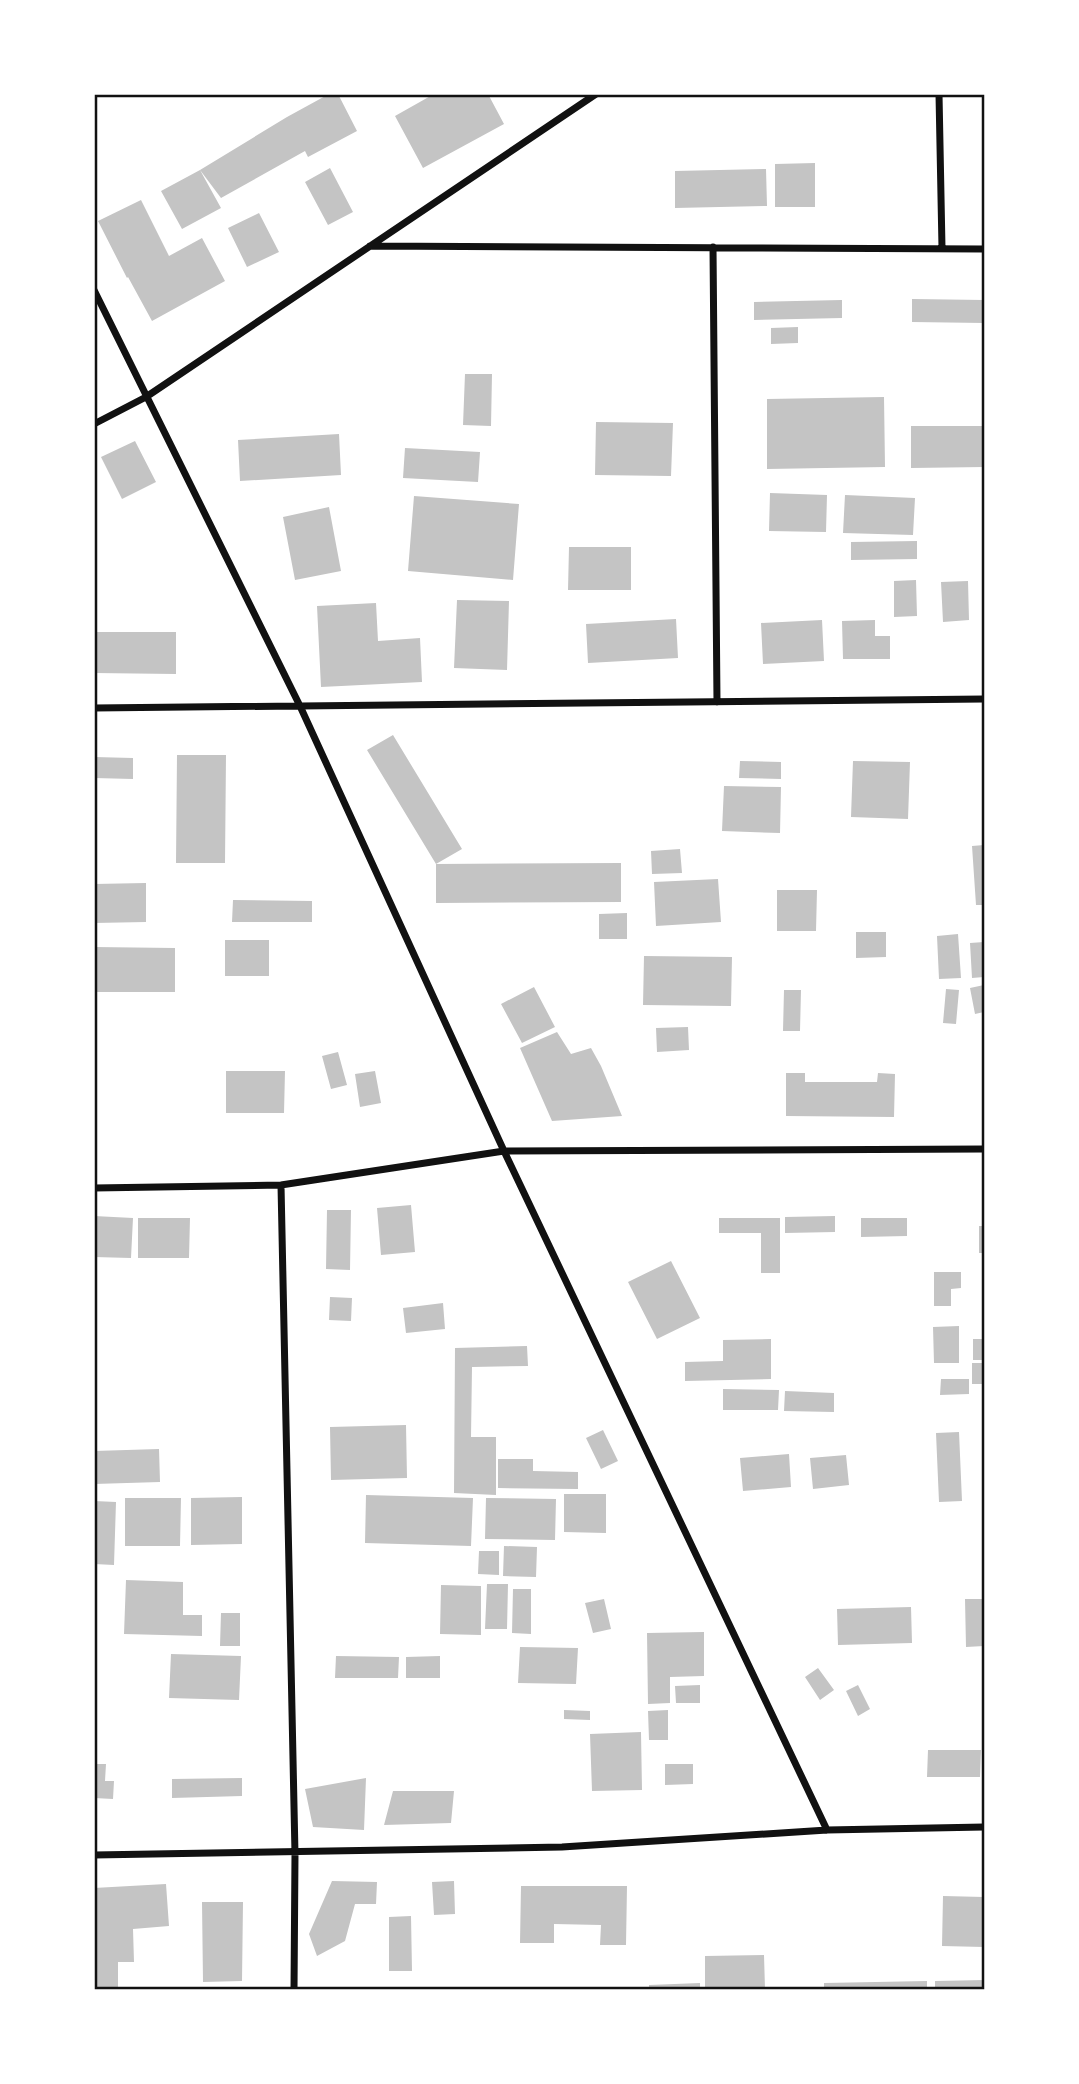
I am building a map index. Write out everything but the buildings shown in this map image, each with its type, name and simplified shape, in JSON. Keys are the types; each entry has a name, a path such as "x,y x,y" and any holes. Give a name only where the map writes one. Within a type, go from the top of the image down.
{"street":[{"path":"94,424 146,397 596,94"},
{"path":"939,94 942,248"},
{"path":"370,246 985,248"},
{"path":"713,247 717,702"},
{"path":"94,289 300,706 504,1151 827,1830"},
{"path":"94,708 985,699"},
{"path":"94,1188 281,1185 504,1151 985,1149"},
{"path":"281,1185 295,1853 294,1990"},
{"path":"94,1856 562,1847 827,1830 985,1827"}]}
